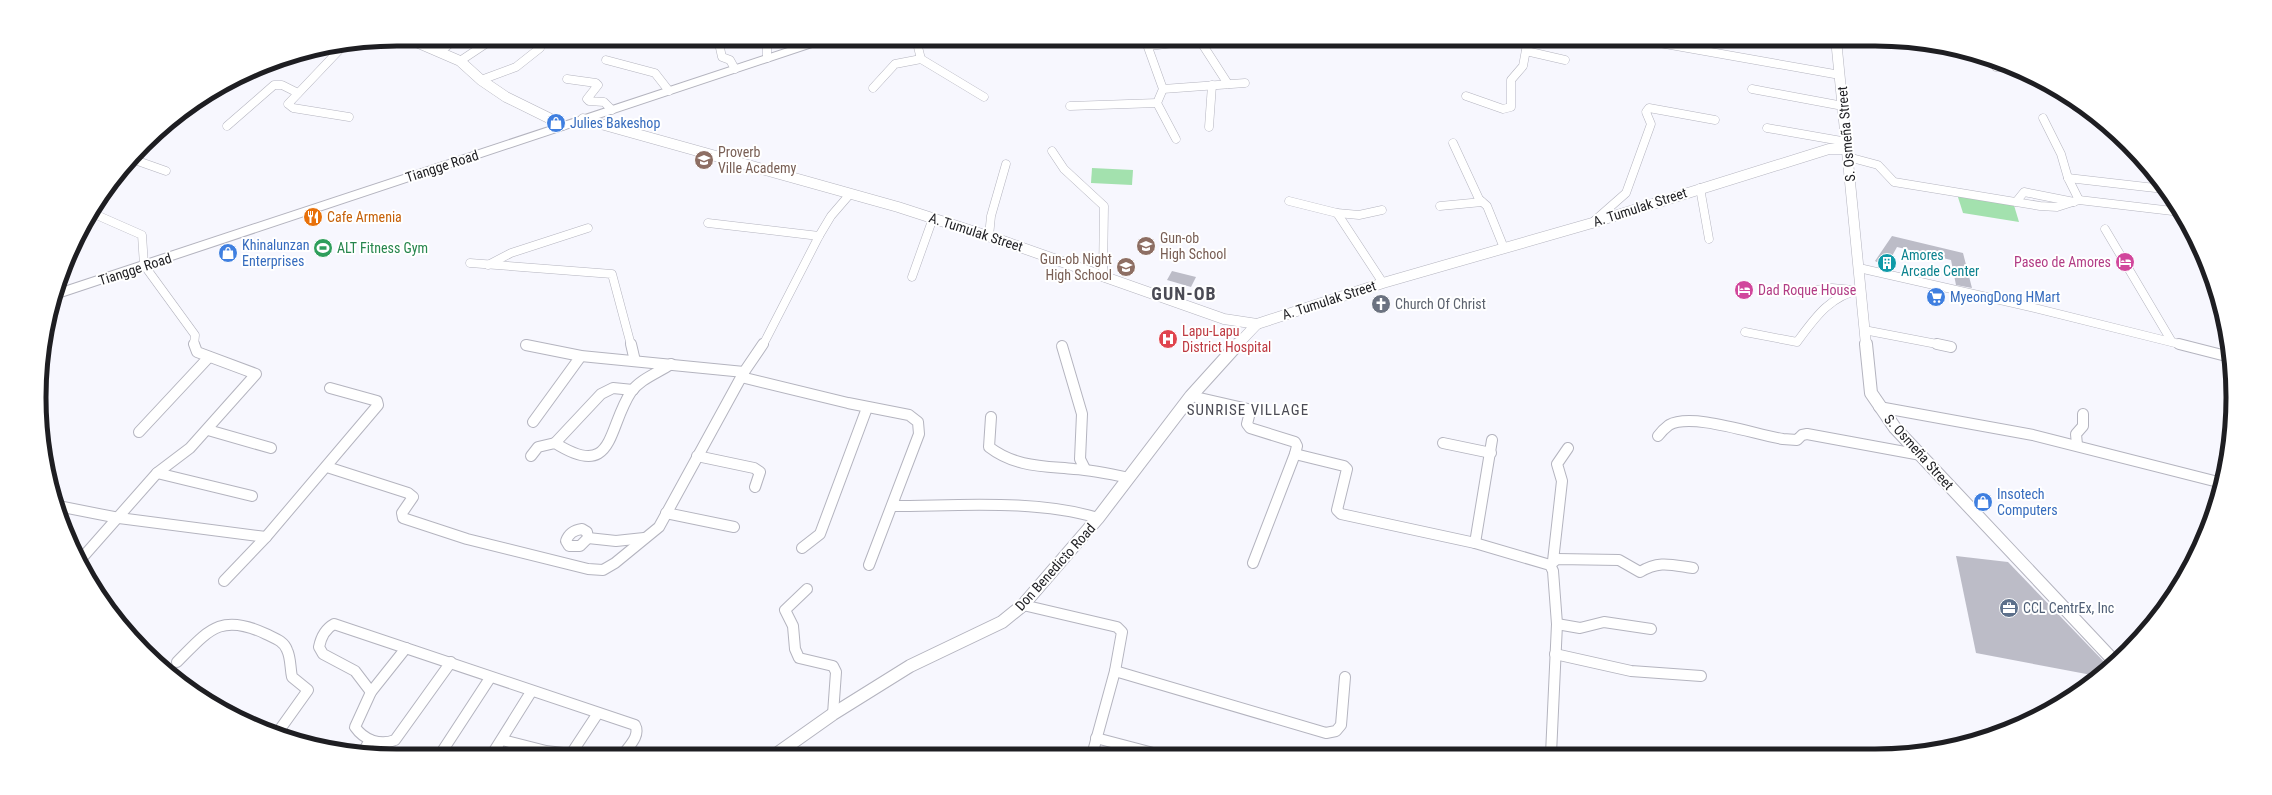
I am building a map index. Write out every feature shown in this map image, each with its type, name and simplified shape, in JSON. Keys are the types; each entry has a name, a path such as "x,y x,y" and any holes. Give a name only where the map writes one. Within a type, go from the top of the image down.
{"main road":[{"name":"Tiangge Road","path":"63,293 803,46"}],"street":[{"path":"426,46 460,61 481,80 506,98 564,125"},
{"path":"440,52 447,46"},
{"path":"460,61 482,46"},
{"path":"720,46 722,57 730,60 735,69"},
{"path":"767,46 767,58"},
{"path":"918,46 921,59"},
{"path":"1148,46 1163,89 1157,103"},
{"path":"1204,46 1228,84"},
{"path":"1466,96 1508,109 1511,107 1511,80 1523,66 1527,46"},
{"path":"1676,46 1840,75"},
{"name":"S. Osmeña Street","path":"1837,46 1859,268 1857,290 1864,330 1871,394 1895,428 2111,658"},
{"path":"481,80 516,67 540,48"},
{"path":"338,51 288,104 289,107 349,117"},
{"path":"1526,51 1565,60"},
{"path":"873,88 895,64 921,59 984,97"},
{"path":"606,60 655,73 669,91"},
{"path":"567,79 598,85 587,99 589,101 604,102 612,110"},
{"path":"1163,89 1245,83"},
{"path":"227,126 274,85 282,85 298,93"},
{"path":"1209,127 1212,85"},
{"path":"1752,89 1843,106"},
{"path":"1070,106 1157,103"},
{"path":"1157,103 1176,140"},
{"path":"1592,223 1626,193 1651,124 1646,112 1649,108 1715,120"},
{"path":"2043,118 2061,154 2076,201"},
{"name":"A. Tumulak Street","path":"583,119 933,218 989,236 1224,319 1257,324 1383,283 1592,223 1700,188 1829,149 1847,149"},
{"path":"1767,128 1847,149 1881,167 1890,180 1894,182 2016,202 2057,207 2076,201"},
{"path":"1453,143 1482,202 1486,206 1504,248"},
{"path":"1052,151 1064,169 1104,206 1103,276"},
{"path":"138,161 166,171"},
{"path":"989,236 991,216 1006,164"},
{"path":"2068,178 2156,188"},
{"path":"1700,188 1709,239"},
{"path":"2016,202 2024,192 2032,192 2076,201 2172,211"},
{"path":"327,467 408,493 413,497 402,513 403,518 467,540 530,553 588,570 603,570 615,563 659,527 743,374 769,336 787,295 831,216 850,194"},
{"path":"1289,201 1337,213 1360,215 1382,210"},
{"path":"1440,206 1482,202"},
{"path":"1337,213 1383,283"},
{"path":"84,556 119,518 156,472 190,448 208,430 256,374 197,352 194,348 195,335 144,265 142,235 97,215"},
{"path":"912,277 933,218"},
{"path":"708,223 820,236"},
{"path":"488,265 511,253 588,228"},
{"path":"2105,229 2172,342"},
{"path":"470,263 612,274 635,361"},
{"path":"1859,268 2022,305 2223,354"},
{"path":"1799,292 1817,291 1832,286 1857,290"},
{"path":"1745,332 1797,342 1821,310 1831,302 1857,290"},
{"name":"Don Benedicto Road","path":"786,748 833,714 910,666 1002,622 1023,605 1098,518 1191,396 1257,324"},
{"path":"1864,330 1951,347"},
{"path":"526,345 581,356 671,364 743,374 867,408 909,415 918,422 919,434 869,565"},
{"path":"1062,346 1082,414 1080,459 1085,469"},
{"path":"533,422 581,356"},
{"path":"139,432 196,369 209,357"},
{"path":"555,443 571,455 590,457 602,454 608,445 633,390 671,364"},
{"path":"224,581 266,537 327,467 378,405 377,401 330,388"},
{"path":"531,456 538,447 555,443 601,394 613,388 633,390"},
{"path":"1191,396 1248,409 1250,412 1248,426 1296,442 1297,446 1295,454 1253,563"},
{"path":"1879,407 2033,435 2216,481"},
{"path":"802,548 820,534 867,408"},
{"path":"2077,445 2076,434 2083,426 2083,414"},
{"path":"991,417 989,447 1003,458 1049,468 1085,469 1129,478"},
{"path":"1658,436 1670,425 1689,422 1738,429 1765,438 1797,440 1802,435 1807,434 1921,456"},
{"path":"208,430 271,448"},
{"path":"1475,543 1492,440"},
{"path":"1443,443 1491,453"},
{"path":"1551,749 1555,654 1558,624 1551,563 1562,481 1557,464 1561,456 1568,448"},
{"path":"1295,454 1342,465 1346,469 1337,510 1341,514 1475,543 1551,563 1571,557 1610,558 1619,560 1640,572 1651,565 1660,564 1693,568"},
{"path":"697,456 754,468 760,472 755,487"},
{"path":"156,472 252,496"},
{"path":"892,506 1013,506 1081,513 1098,518"},
{"path":"64,507 119,518 266,537"},
{"path":"666,513 734,526"},
{"path":"588,538 616,541 644,538"},
{"path":"807,589 785,610 793,626 795,649 799,658 832,666 836,672 833,714"},
{"path":"1023,605 1117,628 1122,632 1115,671 1093,749"},
{"path":"177,662 212,628 226,623 234,622 249,625 283,644 288,652 292,677 308,690 281,728"},
{"path":"1558,624 1580,628 1604,622 1651,629"},
{"path":"371,692 355,671 323,654 319,647 321,636 328,627 334,624 450,662 531,692 635,725 638,728 638,734 627,749"},
{"path":"406,648 371,692 355,727 358,733 370,740 391,742 395,740 450,662"},
{"path":"1555,654 1631,671 1701,676"},
{"path":"1115,671 1326,734 1336,731 1341,725 1345,677"},
{"path":"444,749 490,678"},
{"path":"496,749 531,692"},
{"path":"574,749 598,713"},
{"path":"1096,738 1138,749"},
{"path":"366,747 370,740"},
{"path":"502,740 531,749"}],"green space":[{"path":"1092,168 1133,170 1132,185 1091,183"},
{"path":"1957,194 2013,202 2019,222 1963,213"}],"building":[{"name":"Amores Arcade Center","path":"1892,236 1963,253 1972,288 1956,285 1951,260 1897,247 1886,267 1875,261"},
{"path":"1172,271 1196,277 1191,287 1167,280"},
{"name":"CCL CentrEx, Inc","path":"1956,556 2008,562 2105,663 2090,675 1976,653"}],"place":[{"name":"Julies Bakeshop","path":"556,123"},
{"name":"Proverb Ville Academy","path":"704,160"},
{"name":"Cafe Armenia","path":"313,217"},
{"name":"Gun-ob High School","path":"1146,246"},
{"name":"ALT Fitness Gym","path":"323,248"},
{"name":"Khinalunzan Enterprises","path":"228,253"},
{"name":"Paseo de Amores","path":"2125,262"},
{"name":"Amores Arcade Center","path":"1887,263"},
{"name":"Gun-ob Night High School","path":"1126,267"},
{"name":"Dad Roque House","path":"1744,290"},
{"name":"MyeongDong HMart","path":"1936,297"},
{"name":"Church Of Christ","path":"1381,304"},
{"name":"Lapu-Lapu District Hospital","path":"1168,339"},
{"name":"Insotech Computers","path":"1983,502"},
{"name":"CCL CentrEx, Inc","path":"2009,608"}],"district":[{"name":"GUN-OB","path":"1184,293"},
{"name":"SUNRISE VILLAGE","path":"1248,410"}]}
